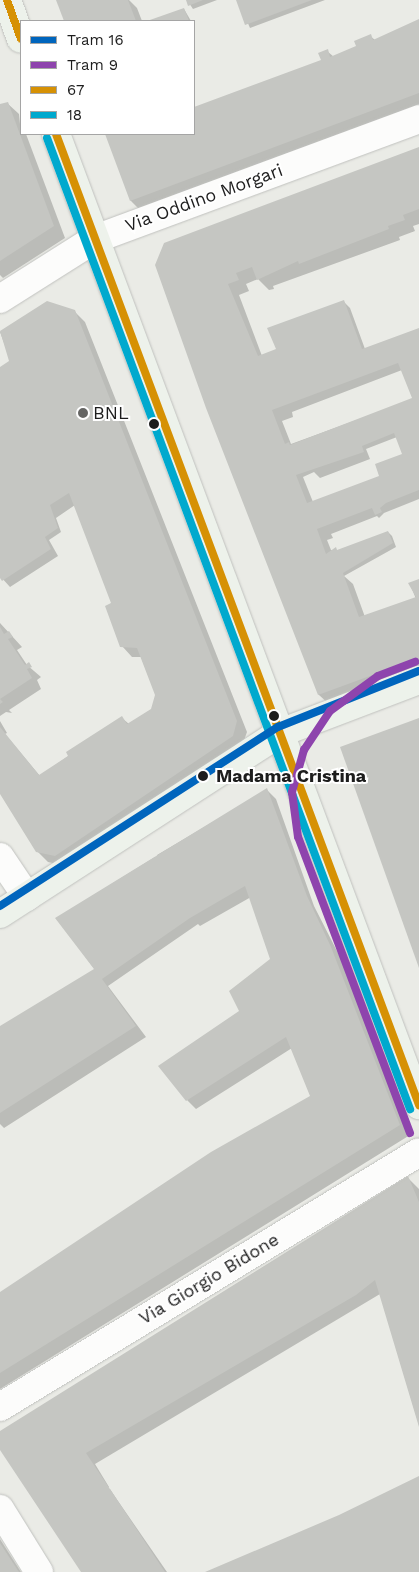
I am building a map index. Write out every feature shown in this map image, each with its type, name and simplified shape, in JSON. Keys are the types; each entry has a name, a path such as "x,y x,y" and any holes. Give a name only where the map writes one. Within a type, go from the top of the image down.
{"street":[{"path":"7,0 20,36"},
{"name":"Via Oddino Morgari","path":"0,298 95,239 419,119"},
{"path":"56,135 419,1105"},
{"path":"0,914 280,732 419,680"},
{"path":"0,857 27,897"},
{"name":"Via Giorgio Bidone","path":"0,1407 419,1152"},
{"path":"0,1509 39,1572"}],"building":[{"path":"56,0 128,0 136,20 64,20"},
{"path":"186,0 203,0 188,6"},
{"path":"236,0 312,0 245,25"},
{"path":"184,8 189,20 150,20"},
{"path":"419,19 419,93 130,201 105,135 195,135 195,107 321,60 318,53 328,49 330,57 356,46 354,41 371,34 373,40"},
{"path":"8,102 54,226 0,261 0,104"},
{"path":"419,147 419,209 403,215 405,220 388,226 389,229 299,264 298,261 257,280 252,267 236,273 239,280 228,284 258,356 276,349 267,328 344,300 362,349 419,328 419,490 386,503 380,508 382,512 375,515 372,508 317,529 326,554 336,547 337,550 388,531 393,543 343,573 359,617 416,597 408,583 419,579 419,658 318,695 206,408 155,265 164,243","holes":["398,363 412,398 290,445 289,442 285,444 272,410","394,433 402,454 375,464 379,476 307,503 296,475 364,452 362,446"]},
{"path":"47,301 75,310 237,721 233,736 55,856 36,852 0,794 0,727 39,775 68,756 66,752 122,716 127,724 151,709 155,695 137,648 120,647 105,606 111,603 69,493 50,505 58,528 45,537 51,549 2,581 0,578 0,367 9,361 0,331"},
{"path":"0,627 4,634 9,631 13,637 8,639 25,665 29,662 32,667 27,669 32,678 0,699"},
{"path":"419,718 419,968 340,747"},
{"path":"267,788 307,896 331,947 400,1125 0,1373 0,1292 211,1152 310,1096 286,1037 186,1101 158,1066 239,1011 229,991 270,959 245,886 190,918 102,979 136,1026 0,1113 0,1026 94,969 55,918"},
{"path":"408,1176 419,1202 419,1427 375,1280 356,1295 86,1453 165,1572 81,1572 0,1450 0,1431"},
{"path":"419,1476 419,1572 205,1572 339,1515"},
{"path":"0,1543 19,1572 0,1572"}],"tram line":[{"name":"9","path":"410,1133 298,837 292,792 304,750 330,711 378,676 415,662"},
{"name":"16","path":"0,906 278,727 419,671"}],"transit line":[{"name":"67","path":"7,0 20,36"},
{"name":"67","path":"56,135 419,1105"},
{"name":"18","path":"47,138 410,1109"}],"place":[{"name":"BNL","path":"83,413"},
{"name":"Madama Cristina","path":"203,776"}]}
